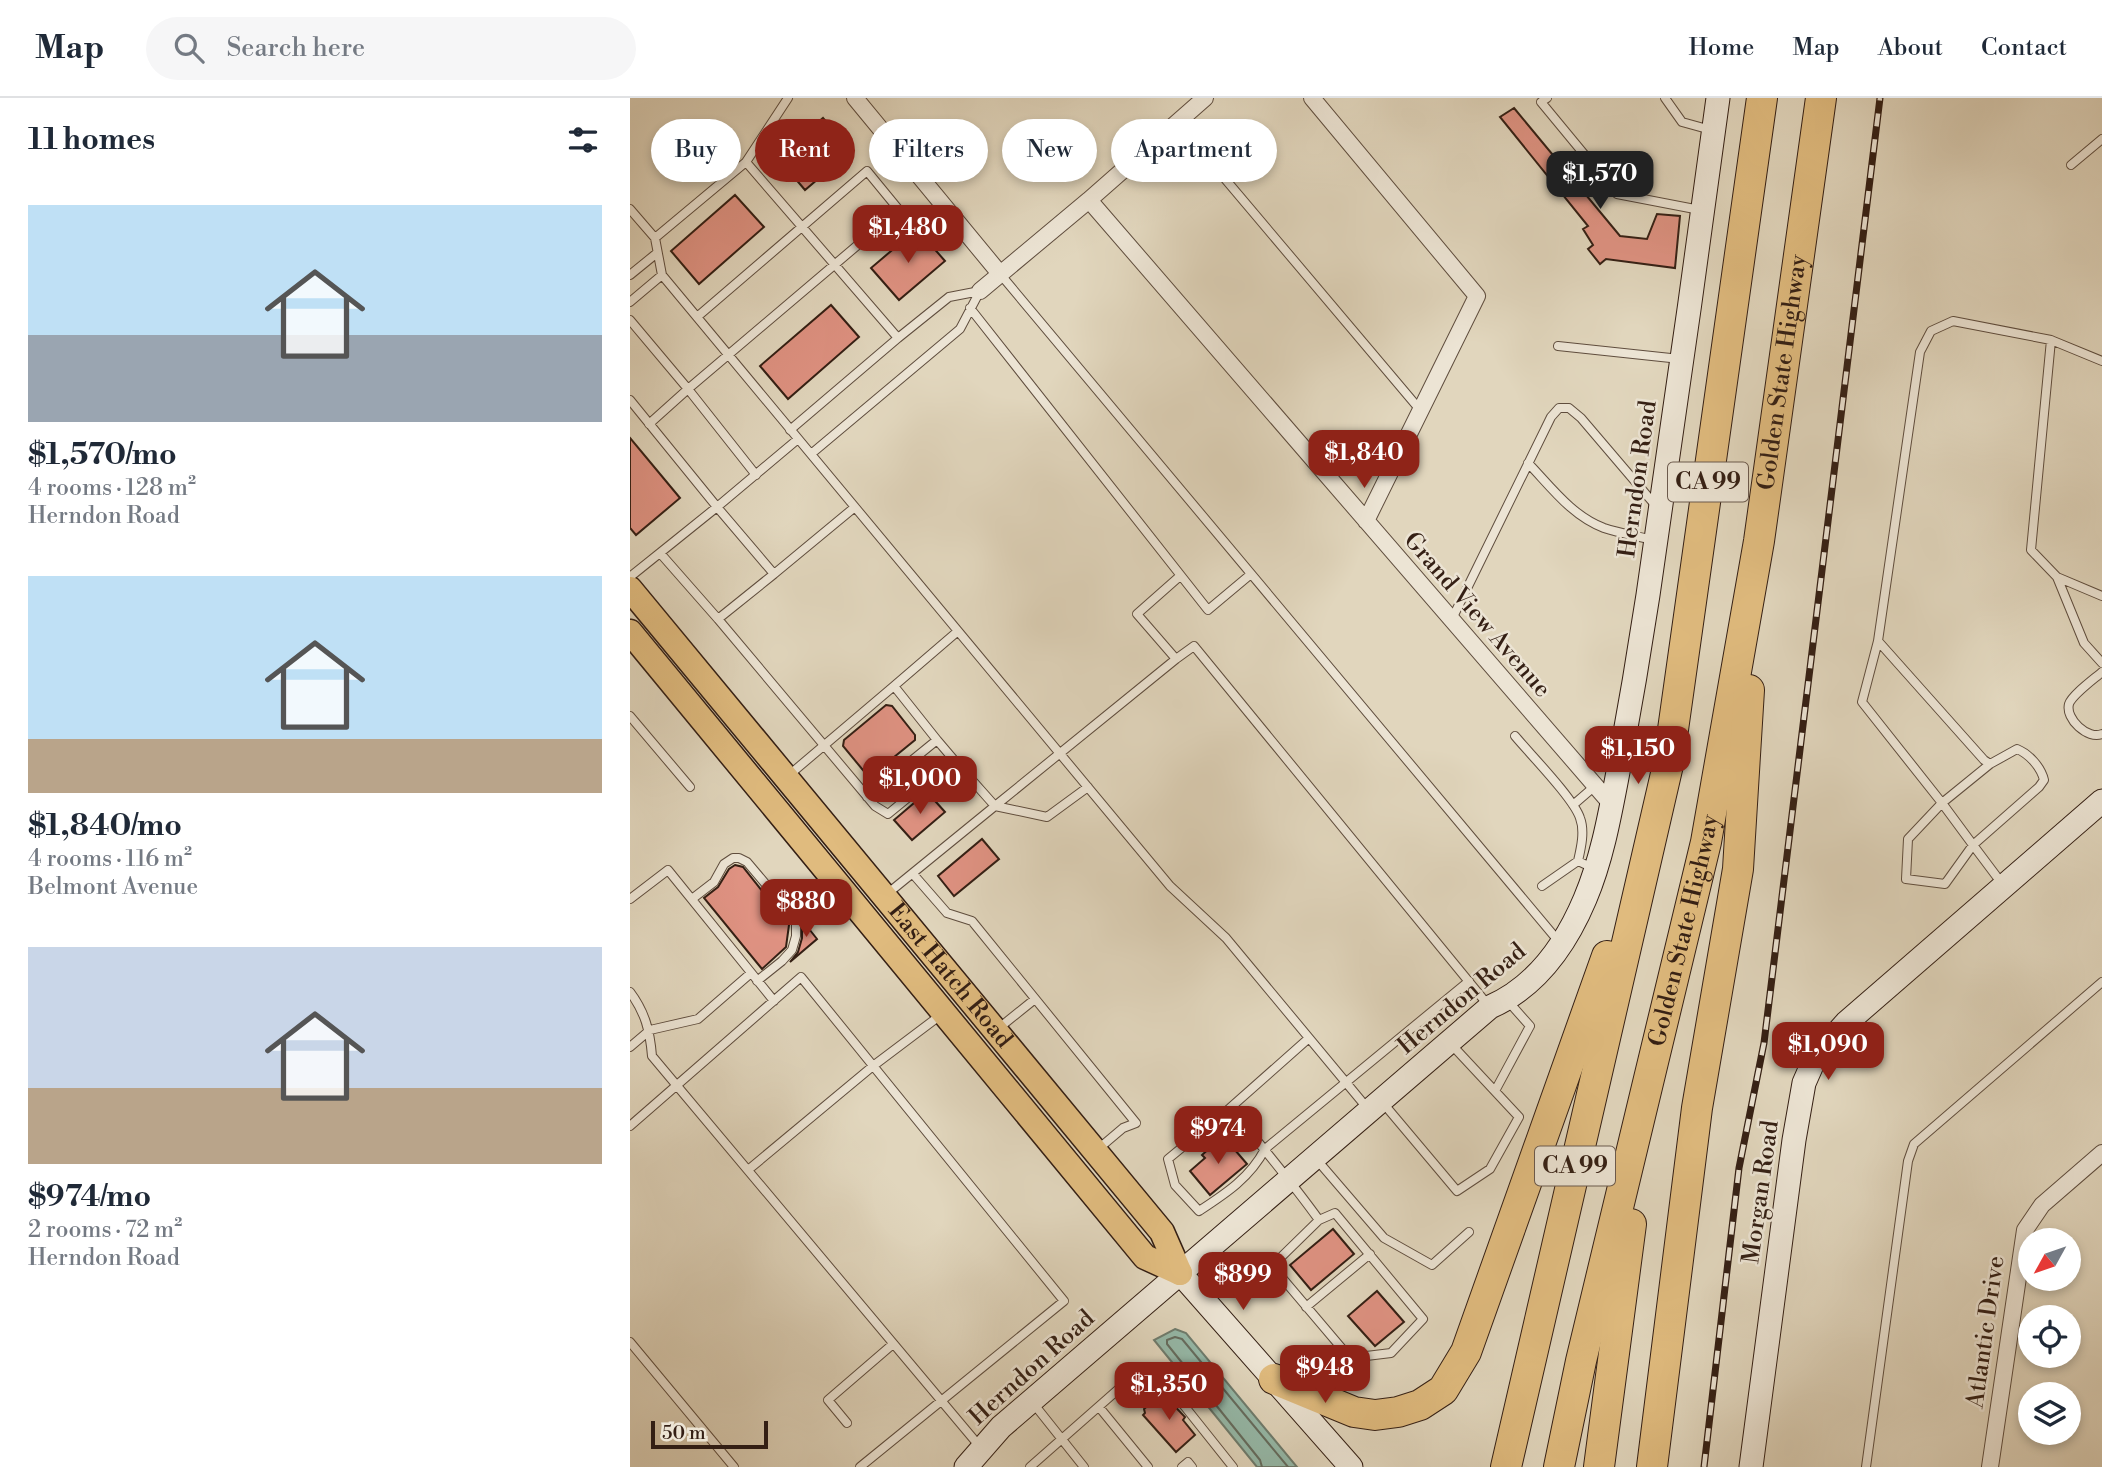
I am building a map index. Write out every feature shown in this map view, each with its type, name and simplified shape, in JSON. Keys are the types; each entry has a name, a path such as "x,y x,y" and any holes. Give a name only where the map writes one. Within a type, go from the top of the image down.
{"highway":[{"name":"CA 99","path":"1506,1467 1670,752 1762,98"},
{"name":"Golden State Highway","path":"1559,1467 1581,1361 1706,842 1759,541 1821,98"},
{"path":"1651,1467 1697,1108 1738,869 1759,541"},
{"path":"1274,1379 1354,1412 1376,1415 1420,1405 1443,1391 1466,1352 1598,978 1644,865"},
{"path":"1599,1467 1659,1035"}],"main road":[{"name":"East Hatch Road","path":"630,589 1162,1232 1181,1273"},
{"name":"East Hatch Road","path":"633,642 1145,1257 1181,1273"}],"street":[{"path":"855,98 1001,275"},
{"path":"1180,119 1205,98"},
{"path":"1312,98 1477,296 1366,521"},
{"name":"Herndon Road","path":"966,1467 1001,1427 1449,1042 1545,966 1562,945 1585,900 1587,865 1612,805 1635,683 1718,98"},
{"path":"980,290 1111,180"},
{"name":"Grand View Avenue","path":"1089,200 1612,805"},
{"name":"Morgan Road","path":"1751,1467 1794,1140 1804,1083 1815,1058 1846,1023 2102,801"},
{"name":"Atlantic Drive","path":"1990,1467 2025,1230 2042,1205 2102,1153"},
{"name":"East Hatch Road","path":"1181,1273 1351,1467"}],"lane":[{"path":"654,238 746,162 788,98"},
{"path":"1547,98 1541,102 1617,194 1703,210"},
{"path":"1665,98 1682,122 1714,131"},
{"path":"2071,165 2102,139"},
{"path":"746,162 898,338"},
{"path":"649,424 899,210 867,171 697,317"},
{"path":"1228,182 1421,411"},
{"path":"630,209 654,238 662,275 1170,886 1226,938 1347,1083 1375,1106 1457,1191 1490,1169 1519,1117 1449,1042"},
{"path":"630,275 657,253"},
{"path":"630,302 662,275"},
{"path":"1001,275 1562,945"},
{"path":"790,430 949,297 980,290"},
{"path":"811,454 960,329 980,290"},
{"path":"970,308 1208,610 1251,574"},
{"path":"630,320 756,475"},
{"path":"2003,885 1861,702 1878,641 1920,352 1931,331 1953,321 2051,340 2102,361"},
{"path":"2051,340 2031,550 2057,577 2084,643 2102,663"},
{"path":"1558,346 1683,359"},
{"path":"630,400 774,574"},
{"path":"1452,620 1550,417 1559,408 1569,408 1581,418 1660,511"},
{"path":"630,577 798,439"},
{"path":"1528,463 1567,505 1584,518 1604,527 1656,541"},
{"path":"718,619 855,507"},
{"path":"660,553 874,806 888,814 954,761"},
{"path":"1176,659 1137,614 1180,576"},
{"path":"2057,577 2102,596"},
{"path":"786,778 958,631"},
{"path":"1878,641 1990,764"},
{"path":"884,896 1194,646 1468,981 1530,1026 1495,1091"},
{"path":"2102,672 2071,700 2068,706 2069,714 2087,735 2096,737 2102,734"},
{"path":"894,686 954,761 995,806 1047,817 1088,787"},
{"path":"630,716 690,787"},
{"path":"1515,736 1573,805 1580,818 1587,865 1542,886"},
{"path":"867,797 937,740"},
{"path":"2017,749 2025,752 2042,772 2044,780 2039,788 1973,845 1945,884 1906,879 1908,839 1942,803 1990,764 2017,749"},
{"path":"1573,805 1595,786"},
{"path":"630,1047 650,1030 698,1019 754,977 782,961 792,950 796,923 747,862 739,858 733,858 724,864 713,882 692,900"},
{"path":"630,899 668,870 774,1001"},
{"path":"913,874 947,913 972,921 1136,1123 1124,1128 1095,1152"},
{"path":"630,1126 801,977 1064,1301 860,1467"},
{"path":"1309,1038 1168,1159 1175,1185 1199,1211 1229,1191 1255,1167 1265,1149 1468,981"},
{"path":"1866,1467 1908,1161 1914,1144 2102,982"},
{"path":"630,992 642,1007 650,1030 652,1056 981,1448"},
{"path":"996,1031 1035,999"},
{"path":"748,1170 873,1066 943,1013"},
{"path":"1230,1108 1290,1179 1319,1220"},
{"path":"1315,1158 1384,1238 1432,1265 1469,1232"},
{"path":"1335,1213 1370,1254 1423,1319 1391,1353 1350,1358 1272,1266 1319,1220 1335,1213"},
{"path":"1306,1307 1370,1254"},
{"path":"630,1342 734,1467"},
{"path":"847,1423 828,1400 893,1344"},
{"path":"1030,1467 1122,1386 1142,1373 1174,1393 1233,1467"},
{"path":"1031,1401 1084,1467"},
{"path":"1099,1407 1148,1467"},
{"path":"1182,1467 1188,1462 1192,1467"}],"water":[{"path":"1175,1329 1186,1333 1297,1467 1257,1467 1154,1340"}],"building":[{"path":"1514,108 1620,236 1647,239 1657,214 1680,216 1675,268 1606,259 1600,264 1588,249 1593,245 1583,229 1588,226 1500,117"},
{"path":"798,182 814,182 805,190"},
{"path":"735,195 764,227 699,284 671,251"},
{"path":"917,229 945,261 899,300 871,268"},
{"path":"831,305 859,337 788,399 760,366"},
{"path":"630,438 680,498 636,535 630,528"},
{"path":"886,705 892,706 915,735 915,740 872,775 867,775 843,746 844,740"},
{"path":"927,792 945,812 912,840 894,820"},
{"path":"982,839 999,859 954,896 938,876"},
{"path":"735,865 743,867 789,925 786,947 762,969 704,898 718,887 729,869"},
{"path":"802,920 817,939 790,962 798,952 802,938"},
{"path":"1223,1136 1247,1164 1210,1195 1190,1171 1205,1158 1202,1155"},
{"path":"1333,1229 1354,1254 1311,1290 1290,1265"},
{"path":"1377,1291 1404,1322 1375,1346 1348,1316"},
{"path":"1162,1393 1185,1417 1183,1420 1195,1435 1176,1452 1143,1415 1144,1409"}],"railway":[{"path":"1704,1467 1739,1168 1764,1043 1880,98"}]}
